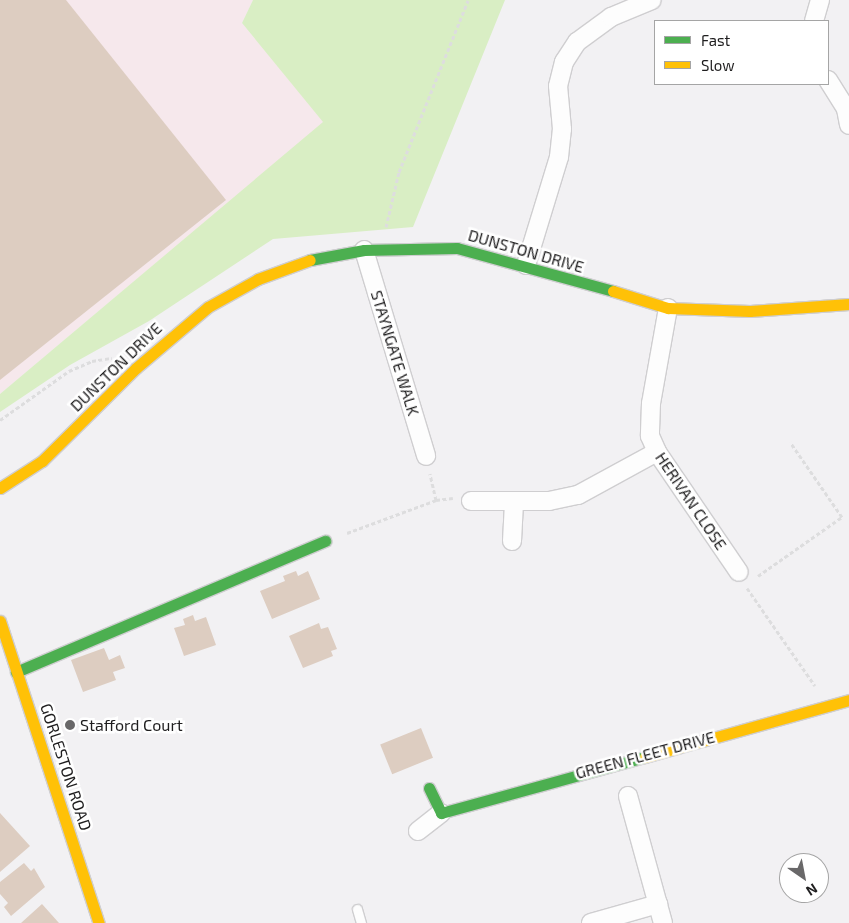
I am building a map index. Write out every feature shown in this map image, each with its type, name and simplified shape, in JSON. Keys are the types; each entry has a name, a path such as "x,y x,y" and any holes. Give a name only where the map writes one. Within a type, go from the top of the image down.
{"street":[{"path":"526,265 559,156 562,129 558,86 564,62 577,42 611,17 652,0"},
{"path":"814,20 820,0"},
{"path":"829,82 846,110 849,125"},
{"name":"DUNSTON DRIVE","path":"0,488 42,461 136,368 208,307 266,276 307,261 364,250 457,248 526,265 668,308 750,311 849,304"},
{"name":"STAYNGATE WALK","path":"364,250 426,456"},
{"name":"HERIVAN CLOSE","path":"668,308 651,403 650,436 656,452 739,572"},
{"path":"471,501 549,501 578,495 656,452"},
{"path":"512,540 514,502"},
{"path":"16,672 325,541"},
{"name":"GORLESTON ROAD","path":"0,621 16,672 44,747 99,923"},
{"name":"GREEN FLEET DRIVE","path":"418,831 441,813 849,700"},
{"path":"429,788 441,813"},
{"path":"628,796 664,923"},
{"path":"592,923 658,904"}],"lane":[{"path":"357,909 361,923"}],"path":[{"path":"381,232 387,225 399,172 468,0"},
{"path":"0,420 69,372 92,361 121,357"},
{"path":"790,442 842,517 745,585 828,705"},
{"path":"325,541 436,500 426,456"}],"shaded area":[{"path":"0,0 253,0 242,23 324,122 0,394"}],"green space":[{"path":"253,0 505,0 413,227 273,239 149,321 70,365 0,412 0,394 323,122 242,23"}],"building":[{"path":"0,0 66,0 226,200 0,380"},
{"path":"296,571 298,576 308,571 320,599 272,619 260,591 285,581 283,576"},
{"path":"193,615 195,621 206,617 216,645 184,656 174,628 185,625 183,619"},
{"path":"319,623 321,629 328,627 337,649 331,651 333,656 303,668 289,636"},
{"path":"104,648 109,660 120,655 125,668 113,672 116,680 83,692 71,660"},
{"path":"421,728 433,758 392,774 380,744"},
{"path":"0,813 30,846 0,872"},
{"path":"24,863 31,871 34,868 45,887 11,916 4,907 8,903 0,894 0,882"},
{"path":"42,904 59,923 21,923"}],"traffic: fast":[{"path":"310,260 364,250 457,248 613,291"},
{"path":"16,672 325,541"},
{"path":"429,788 441,813 645,757"}],"traffic: slow":[{"path":"0,488 42,461 136,368 208,307 258,279 310,260"},
{"path":"613,291 668,308 750,311 849,304"},
{"path":"0,621 99,923"},
{"path":"645,757 849,700"}],"place":[{"name":"Stafford Court","path":"70,725"}]}
